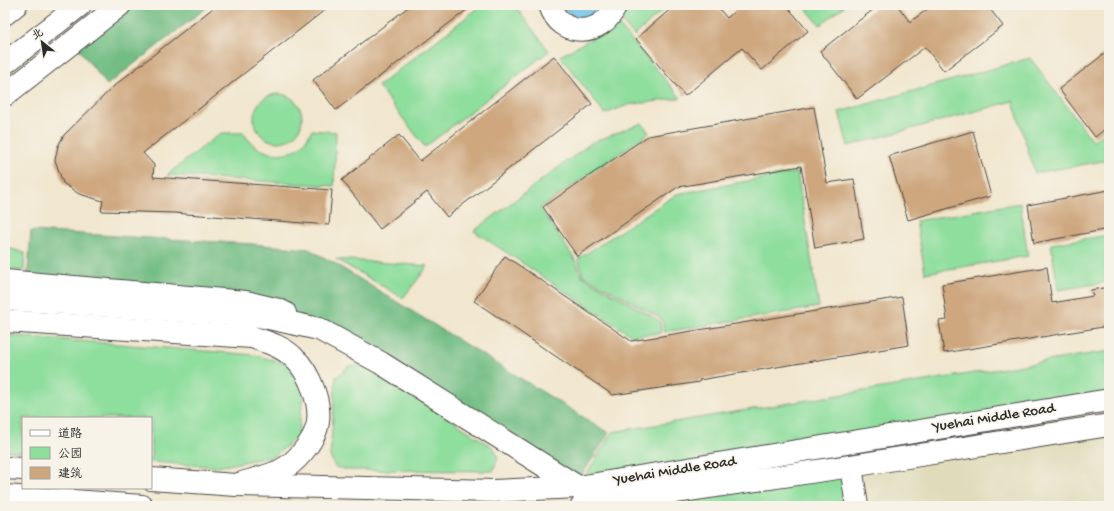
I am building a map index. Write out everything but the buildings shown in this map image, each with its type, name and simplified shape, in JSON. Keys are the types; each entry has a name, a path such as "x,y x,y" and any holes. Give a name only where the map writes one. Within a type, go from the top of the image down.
{"main road":[{"path":"5,14 16,5"},
{"path":"5,62 80,5"},
{"path":"5,95 120,5"},
{"path":"550,5 552,11 559,20 569,27 580,30 592,29 602,24 611,16 616,5"},
{"path":"5,281 246,302 279,310 319,329 381,363 585,501"},
{"path":"5,299 260,316 319,329"},
{"path":"5,321 252,337 275,345 293,357 304,371 314,390 318,410 316,430 304,451 283,469 236,485"},
{"name":"Yuehai Middle Road","path":"585,501 1109,400"},
{"name":"Yuehai Middle Road","path":"152,479 236,485 494,491 585,501 851,466 1109,425"},
{"path":"851,466 857,506"},
{"path":"5,468 22,469"},
{"path":"5,496 142,506"}],"shaded area":[{"path":"1109,428 1109,506 859,506 854,468"}],"green space":[{"path":"130,5 210,5 107,85 78,48"},
{"path":"482,5 514,5 549,51 425,147 378,86"},
{"path":"626,5 669,5 634,36 619,18"},
{"path":"803,5 846,5 820,25"},
{"path":"618,24 681,98 628,105 605,114 560,56"},
{"path":"1030,58 1093,141 1109,129 1109,160 1035,173 1013,101 848,146 839,112"},
{"path":"273,94 283,94 295,101 302,113 302,123 295,135 283,142 273,142 265,138 258,131 254,123 254,113 258,105 265,98"},
{"path":"642,123 649,133 540,208 574,258 582,276 660,321 661,333 632,336 474,231 591,143"},
{"path":"312,130 336,132 334,186 167,175 221,133 244,133 248,140 261,150 277,154 293,151 300,147"},
{"path":"797,172 819,307 664,332 662,319 583,275 578,259 677,194"},
{"path":"1020,203 1028,256 925,273 916,221"},
{"path":"31,231 252,244 309,249 609,433 579,479 319,329 27,282"},
{"path":"1109,235 1109,282 1058,290 1051,244"},
{"path":"5,247 25,253 24,271 5,269"},
{"path":"336,259 428,266 403,298"},
{"path":"5,335 255,355 291,365 303,395 298,437 274,456 218,467 152,462 152,417 22,417 22,452 5,451"},
{"path":"1109,351 1109,400 580,485 612,432"},
{"path":"367,365 494,448 498,458 493,471 349,470 335,467 330,456 336,377 349,366"},
{"path":"844,473 849,506 618,506"}],"water":[{"path":"562,5 605,5 595,15 577,18 566,11"}]}
